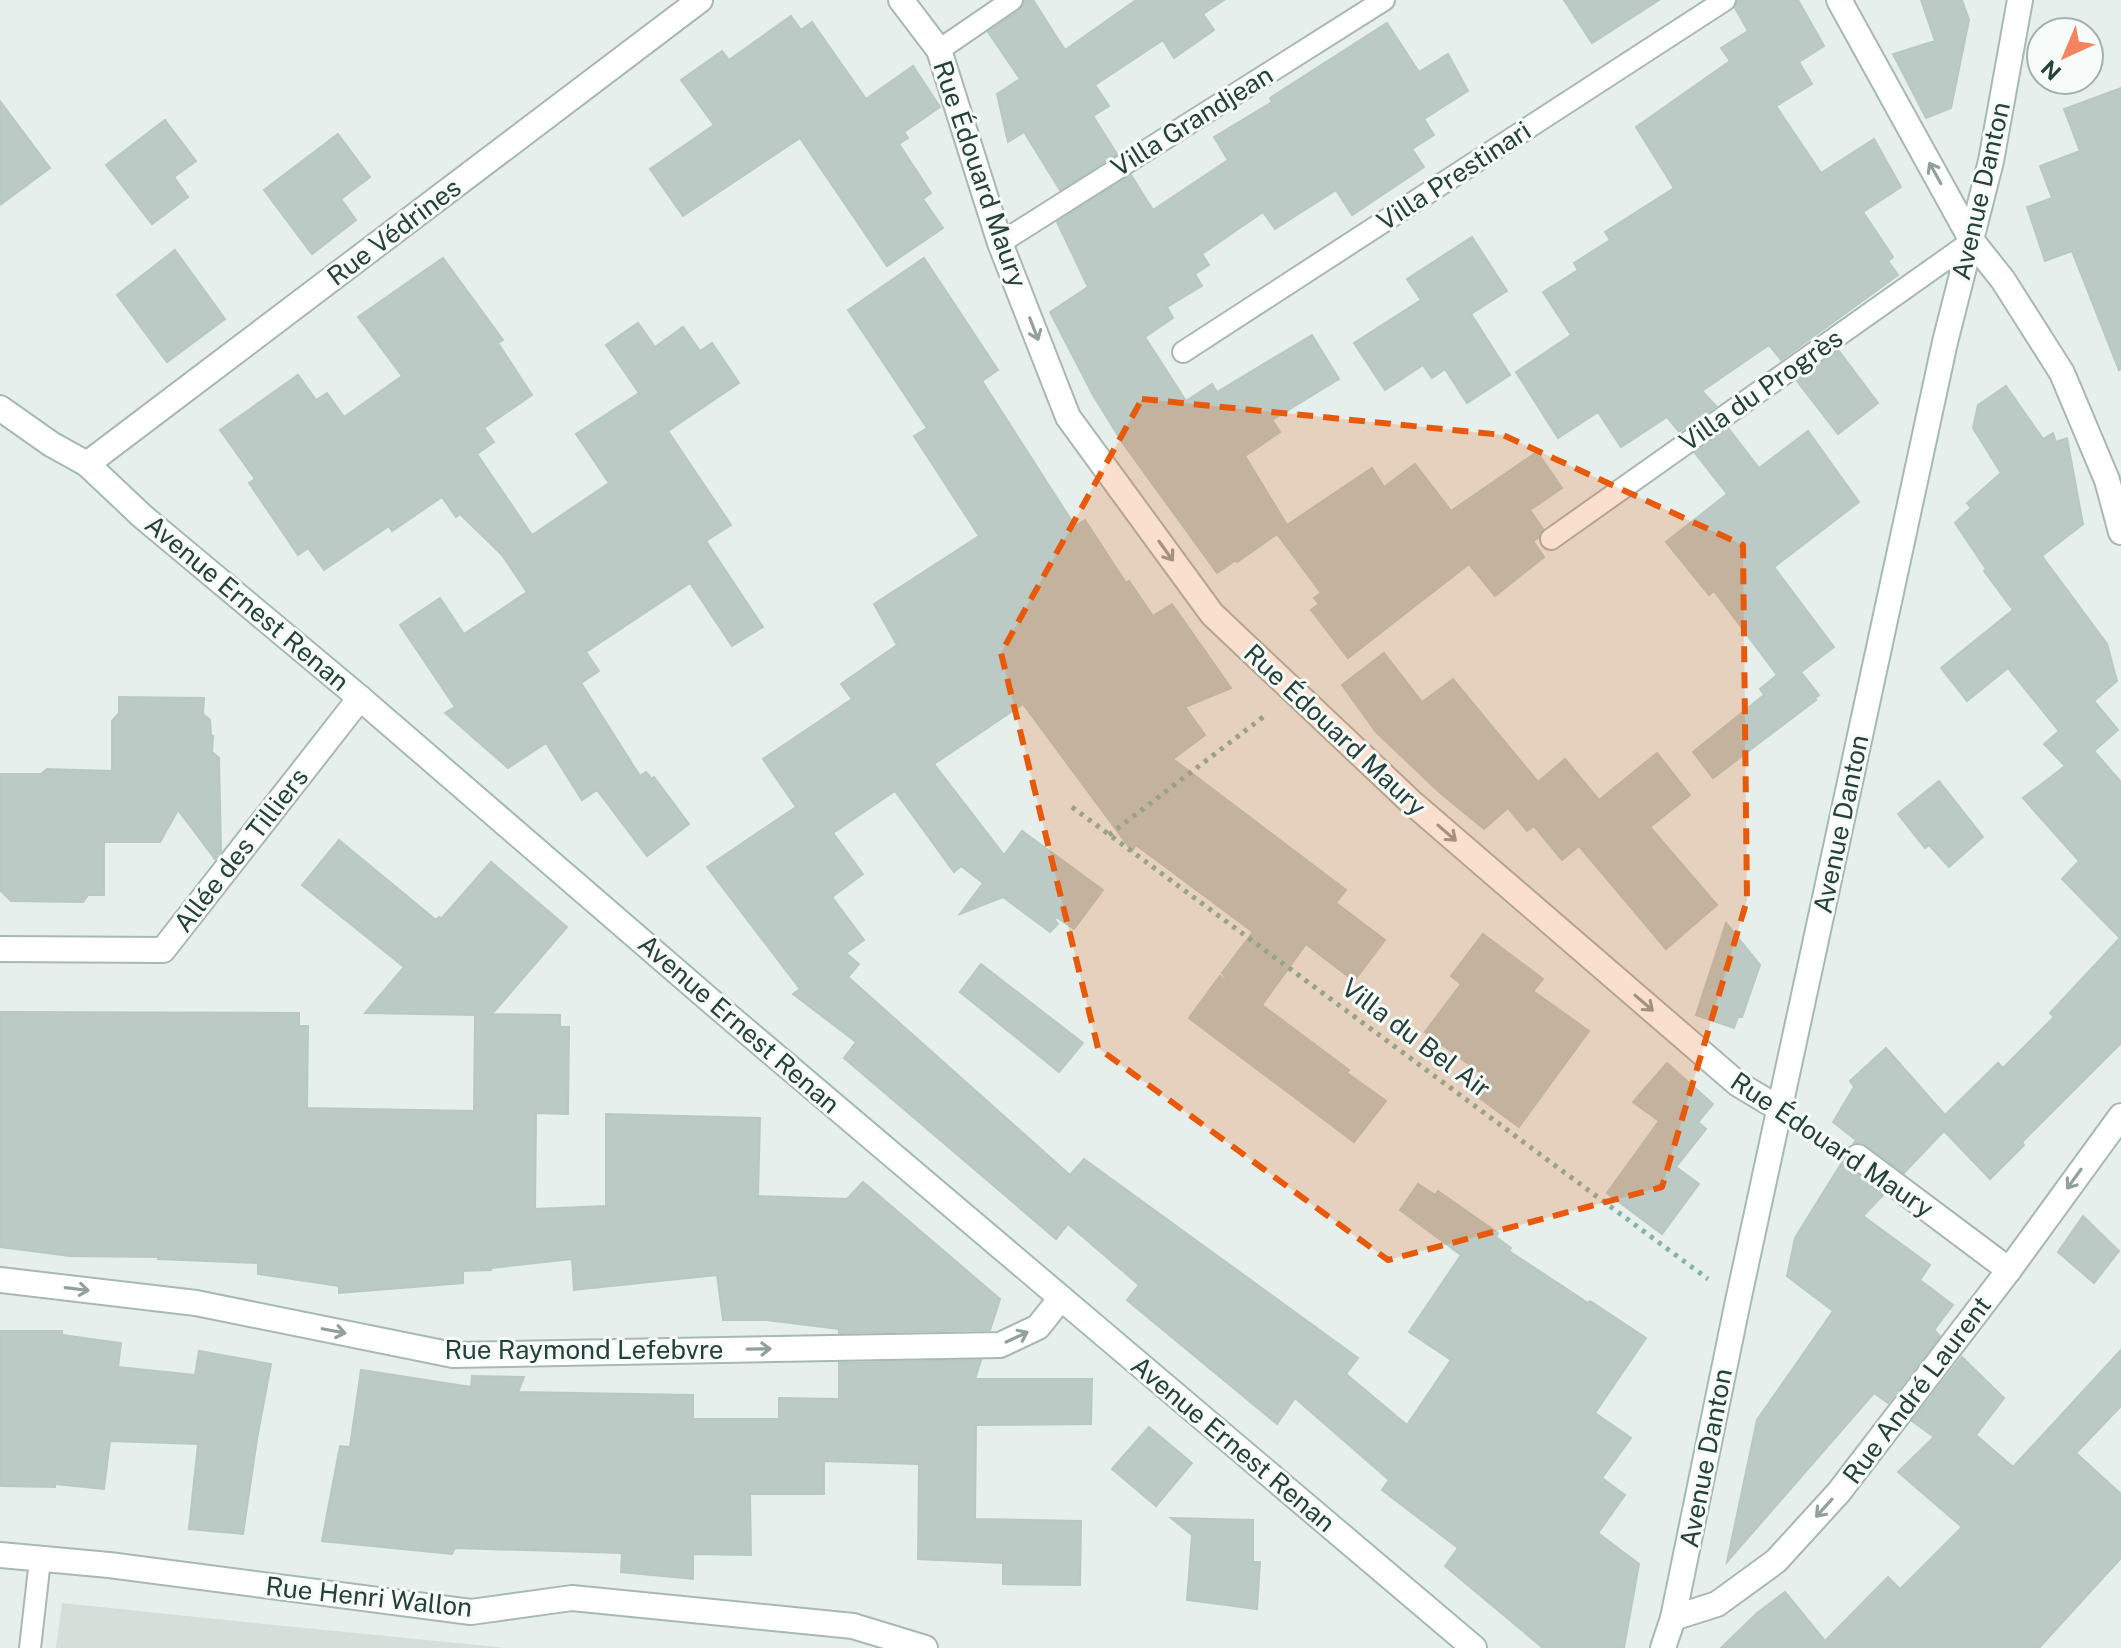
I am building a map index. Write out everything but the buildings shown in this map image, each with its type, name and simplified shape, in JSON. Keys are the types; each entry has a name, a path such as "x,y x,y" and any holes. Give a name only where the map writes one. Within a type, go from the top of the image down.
{"street":[{"name":"Rue Védrines","path":"87,464 700,0"},
{"name":"Rue Édouard Maury","path":"901,0 939,50 1000,243 1068,417 1212,614 1410,801 1738,1084 1780,1109"},
{"path":"1839,0 1972,241 2003,280 2062,373 2107,480 2121,532"},
{"name":"Avenue Danton","path":"1663,1648 1673,1618 1738,1301 1945,342 1991,161 2020,0"},
{"name":"Avenue Ernest Renan","path":"0,408 51,444 87,464 142,516 360,698 719,1008 1474,1648"},
{"name":"Allée des Tilliers","path":"0,949 163,950 360,698"},
{"name":"Rue André Laurent","path":"1673,1618 1717,1604 1776,1561 1839,1492 2009,1270 2121,1116"},
{"name":"Rue Édouard Maury","path":"1858,1157 2009,1270"},
{"name":"Rue Raymond Lefebvre","path":"0,1280 196,1303 453,1355 1000,1345 1038,1327 1061,1298"},
{"name":"Rue Henri Wallon","path":"0,1555 109,1565 471,1612 572,1598 853,1626 925,1648"}],"lane":[{"path":"939,50 1012,0"},
{"name":"Villa Grandjean","path":"1000,243 1384,0"},
{"name":"Villa Prestinari","path":"1183,352 1725,0"},
{"name":"Villa du Progrès","path":"1551,539 1972,241"},
{"path":"30,1648 40,1560"}],"path":[{"path":"1109,835 1295,693"},
{"name":"Villa du Bel Air","path":"1072,807 1738,1301"},
{"name":"Rue Édouard Maury","path":"1780,1109 1858,1157"}],"highlighted area":[{"path":"1142,399 1503,435 1743,545 1747,900 1662,1187 1388,1260 1098,1048 1001,653"}],"shaded area":[{"path":"62,1603 245,1622 507,1648 56,1648"}]}
